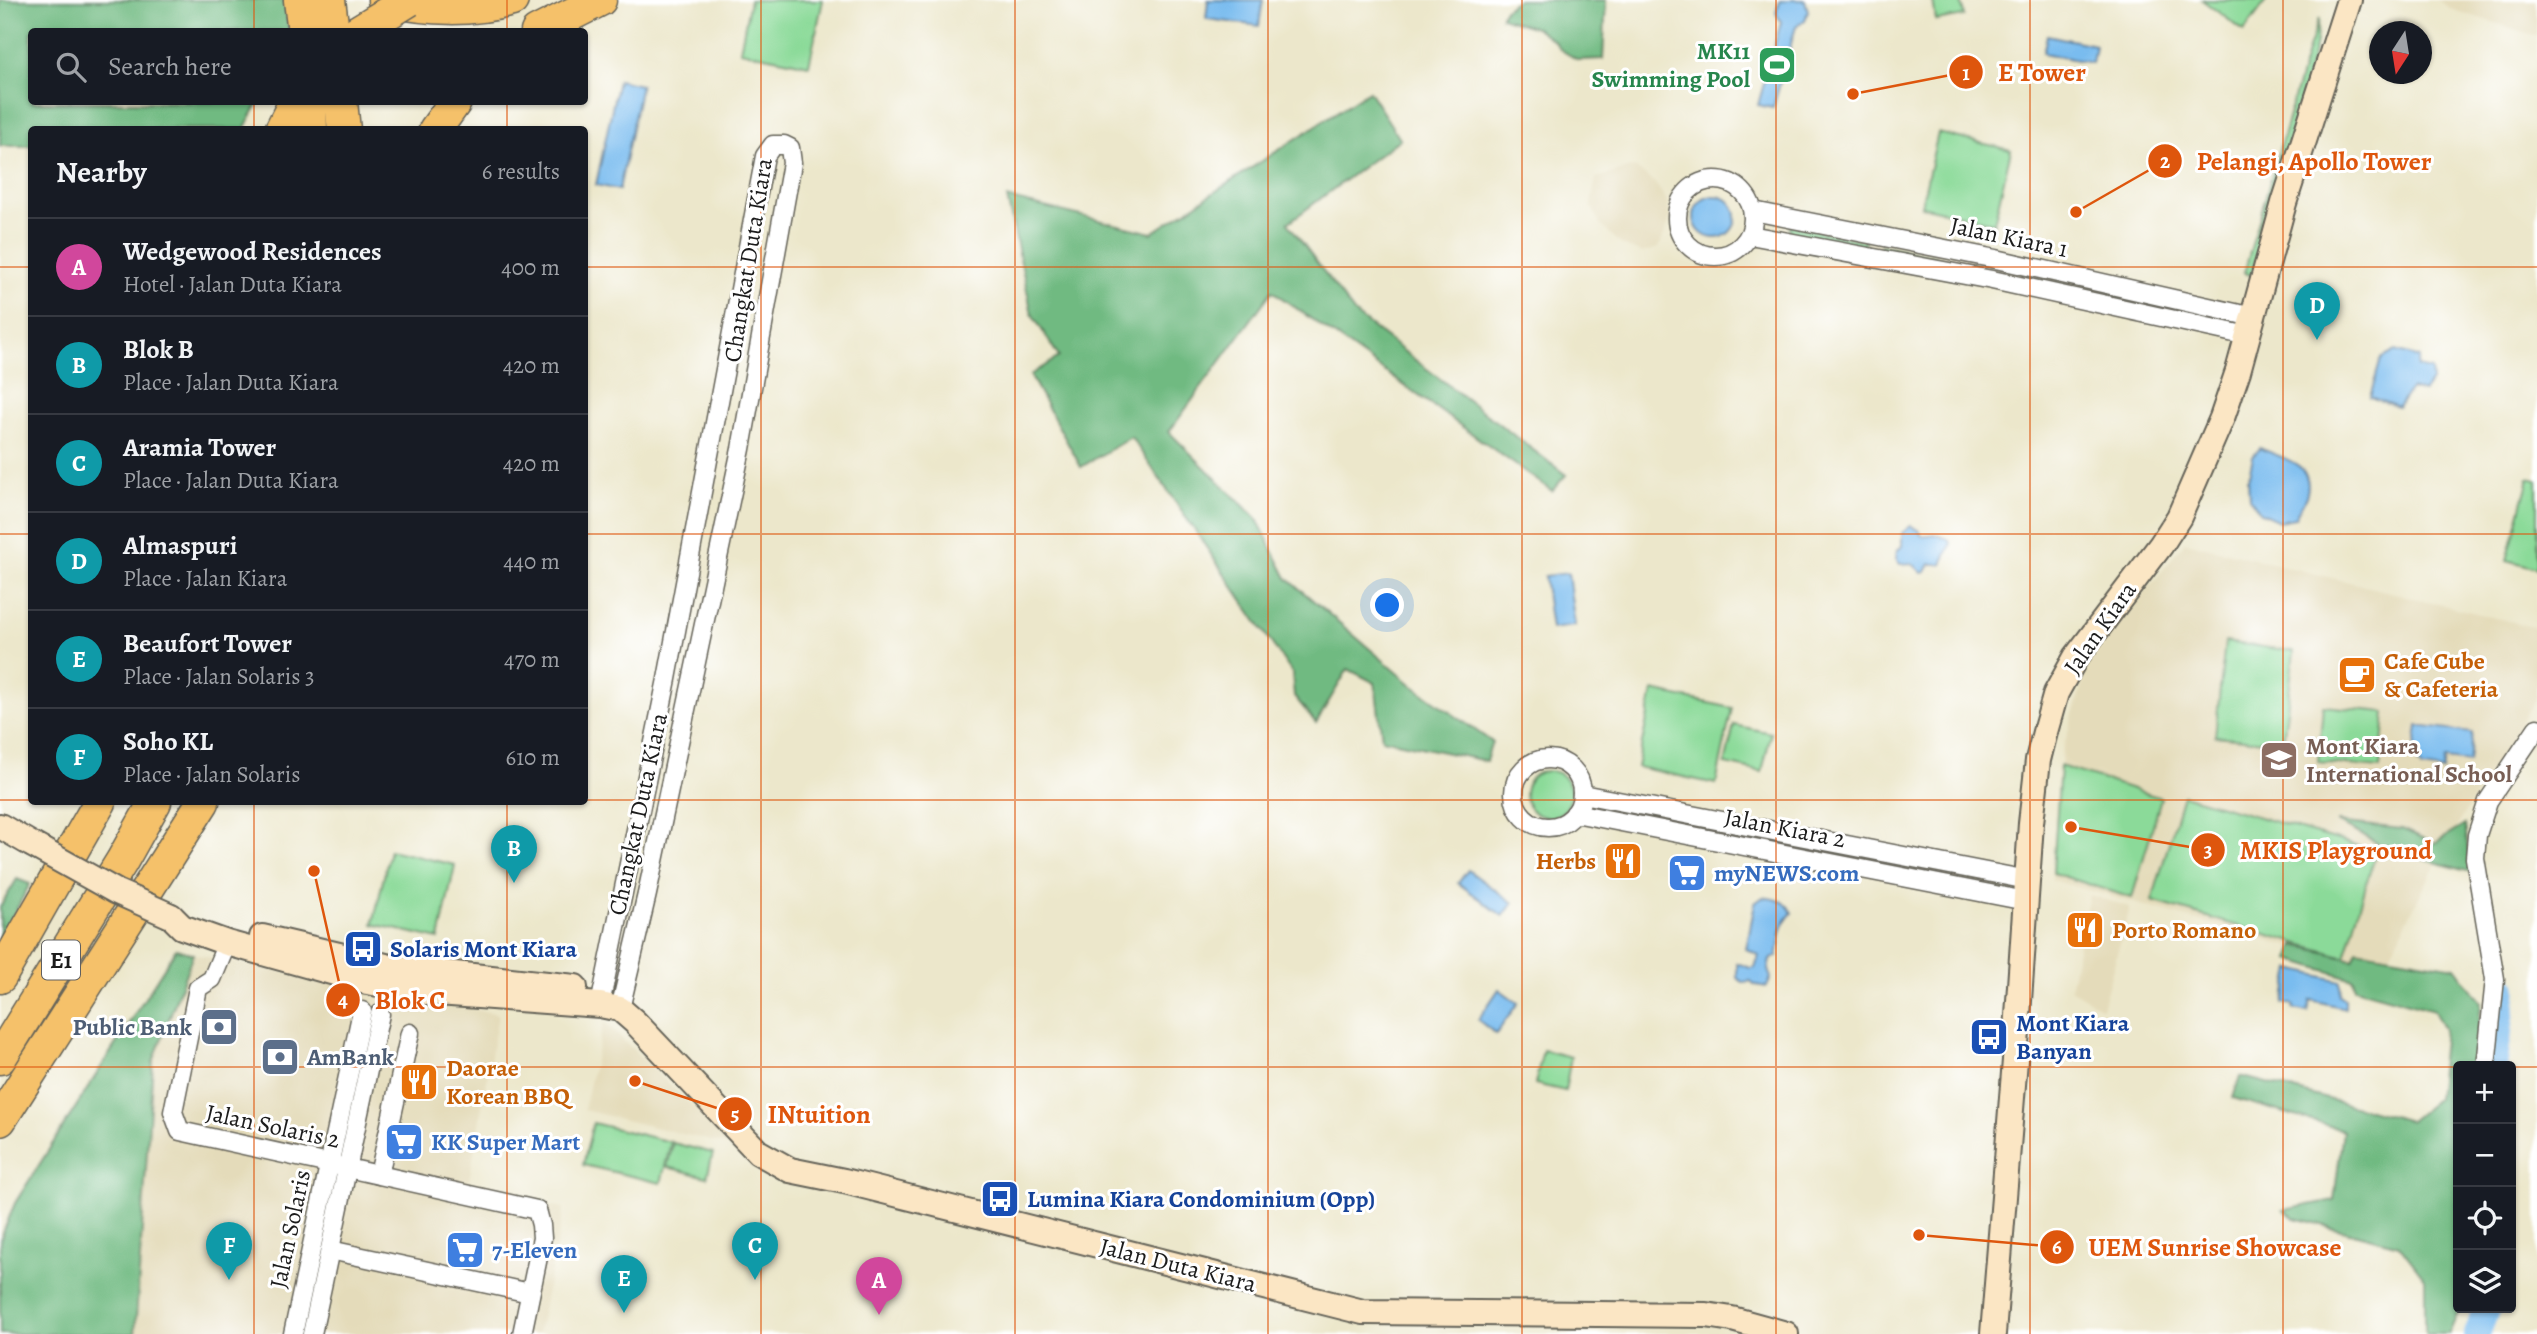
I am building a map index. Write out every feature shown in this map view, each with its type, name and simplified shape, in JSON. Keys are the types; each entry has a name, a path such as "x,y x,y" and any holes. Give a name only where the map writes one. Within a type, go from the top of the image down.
{"highway":[{"path":"300,0 304,28"},
{"path":"330,0 333,28"},
{"path":"384,0 428,8 463,9 512,0"},
{"path":"364,28 409,0"},
{"path":"545,28 600,0"},
{"path":"283,126 294,105"},
{"path":"310,105 311,126"},
{"path":"341,105 344,126"},
{"path":"438,126 454,105"},
{"path":"0,977 98,805"},
{"name":"E1","path":"0,1058 122,862 153,805"},
{"name":"E1","path":"0,1121 201,805"}],"main road":[{"name":"Jalan Kiara","path":"1993,1334 2038,760 2056,692 2076,657 2179,517 2222,418 2284,203 2349,0"},
{"path":"0,826 117,892 171,916 183,926 227,943 377,974"},
{"path":"171,916 184,913 377,974 424,992 616,1004"},
{"name":"Jalan Duta Kiara","path":"616,1004 758,1152 790,1170 844,1181 1363,1312 1706,1315 1732,1319 1786,1334"}],"street":[{"name":"Changkat Duta Kiara","path":"774,145 784,145 790,148 792,163 743,437 697,660 616,1004 667,679 765,156 774,145"},
{"path":"1710,180 1731,183 1749,199 1753,211 1750,235 1733,252 1709,255 1697,251 1680,233 1677,220 1682,199 1694,186 1710,180"},
{"name":"Jalan Kiara 1","path":"1753,211 1996,259 2250,326"},
{"name":"Jalan Kiara 1","path":"1750,235 2250,326"},
{"path":"2487,1061 2495,979 2475,858 2477,835 2488,801 2537,728"},
{"path":"1547,760 1558,761 1570,768 1579,780 1582,794 1576,813 1556,826 1533,824 1521,814 1517,806 1515,786 1526,767 1547,760"},
{"name":"Jalan Kiara 2","path":"1582,794 2027,890"},
{"name":"Jalan Kiara 2","path":"1576,813 2027,890"},
{"name":"Jalan Solaris 2","path":"227,943 212,979 198,988 173,1112 180,1131 338,1166"},
{"name":"Jalan Solaris","path":"293,1334 338,1166 371,1012"},
{"path":"379,1175 410,1032"},
{"path":"338,1166 537,1210 542,1238 522,1334"},
{"name":"Jalan Solaris","path":"312,1334 330,1250 338,1166"},
{"path":"330,1250 530,1293"}],"shaded area":[{"path":"2437,0 2537,0 2537,36 2450,9"},
{"path":"1634,167 1654,182 1667,201 1670,219 1659,248 1642,253 1622,245 1600,224 1591,205 1596,178"},
{"name":"Mont Kiara International School","path":"2185,542 2537,628 2537,696 2445,846 2381,972 2052,880 2062,753 2087,665"},
{"path":"2089,895 2130,907 2102,1008 2070,989"},
{"name":"Solaris Mont Kiara","path":"193,954 498,1014 468,1187 564,1208 538,1334 135,1334 153,1062"},
{"path":"604,1021 624,1041 736,1147 584,1110"}],"green space":[{"path":"0,0 284,0 289,28 28,28 28,105 257,105 246,126 28,126 28,146 0,146"},
{"path":"750,0 823,0 809,65 740,51"},
{"path":"1517,0 1606,0 1603,59 1578,60 1561,50 1538,29 1501,17 1505,9"},
{"path":"1933,0 1961,0 1964,16 1936,21"},
{"path":"2202,0 2267,0 2244,31"},
{"path":"2319,18 2315,47 2251,275 2244,273"},
{"path":"1369,91 1400,139 1288,223 1355,314 1566,475 1552,491 1272,291 1169,432 1257,519 1287,578 1412,685 1492,742 1486,761 1382,739 1375,683 1348,669 1316,723 1294,696 1292,673 1131,437 1081,467 1030,375 1059,357 1032,314 1007,198 1152,233"},
{"path":"1938,133 2011,150 1994,223 1921,206"},
{"path":"1790,225 1865,241 1863,251 1789,236"},
{"path":"1881,245 1975,265 1974,274 1878,254"},
{"path":"2026,276 2211,316 2210,323 2024,284"},
{"path":"2529,478 2537,480 2537,568 2507,560"},
{"path":"2225,642 2294,651 2283,743 2215,736"},
{"path":"1653,691 1732,708 1716,784 1637,767"},
{"path":"2323,706 2385,712 2380,768 2318,762"},
{"path":"1734,725 1771,733 1762,772 1725,764"},
{"path":"2060,766 2161,798 2132,898 2053,873"},
{"path":"1548,771 1564,778 1571,794 1564,810 1548,817 1532,810 1525,794 1532,778"},
{"path":"2183,795 2376,851 2345,957 2152,901"},
{"path":"2337,822 2402,829 2435,843 2465,825 2471,872 2393,851"},
{"path":"390,850 455,865 439,939 373,924"},
{"path":"17,879 30,884 0,940 0,907"},
{"path":"2295,945 2353,959 2357,950 2455,967 2481,1002 2476,1061 2453,1061 2453,1313 2458,1313 2449,1334 2425,1334 2425,1279 2399,1245 2295,1218 2284,1210 2334,1200 2343,1130 2233,1098 2240,1076 2410,1121 2437,1099 2444,1029 2434,1010 2355,988 2353,979 2289,959"},
{"path":"176,949 193,954 153,1062 135,1334 0,1334 0,1240 15,1203"},
{"path":"1543,1050 1571,1057 1565,1091 1535,1084"},
{"path":"593,1123 671,1142 661,1183 583,1165"},
{"path":"673,1143 713,1153 707,1177 667,1167"}],"water":[{"path":"1208,0 1263,0 1259,26 1206,19"},
{"name":"MK11 Swimming Pool","path":"1780,0 1805,0 1808,11 1805,20 1796,26 1773,108 1758,105 1781,22 1776,13"},
{"path":"2047,35 2095,45 2092,63 2043,53"},
{"path":"618,80 641,85 619,190 596,185"},
{"path":"1715,196 1730,202 1736,217 1730,232 1715,238 1700,232 1694,217 1700,202"},
{"path":"2396,351 2419,358 2417,367 2431,370 2432,381 2424,392 2410,389 2398,407 2370,397 2381,359"},
{"path":"2260,448 2286,458 2305,474 2307,493 2295,518 2279,521 2261,513 2249,498 2248,479 2253,457"},
{"path":"1911,526 1919,530 1922,536 1935,534 1948,539 1951,544 1942,564 1930,564 1926,572 1922,573 1912,563 1900,564 1896,559 1897,551 1902,546 1902,533"},
{"path":"1568,573 1575,626 1551,629 1544,576"},
{"path":"2418,726 2472,733 2469,762 2445,759 2443,771 2421,768 2418,764 2419,758 2414,757"},
{"path":"1468,870 1513,903 1503,916 1458,883"},
{"path":"1763,897 1784,903 1792,913 1783,928 1777,956 1770,960 1768,970 1771,978 1767,987 1755,985 1751,981 1743,982 1737,978 1737,963 1755,967 1759,955 1746,949 1755,903"},
{"path":"2291,969 2341,981 2340,995 2345,999 2345,1008 2311,1000 2308,1012 2293,1009 2294,1005 2284,1003"},
{"path":"1499,989 1518,1003 1496,1034 1478,1020"}],"waterway":[{"path":"2495,1061 2505,989"},
{"path":"2477,1334 2485,1313"}],"place":[{"name":"MK11 Swimming Pool","path":"1777,65"},
{"name":"E Tower","path":"1853,94"},
{"name":"Pelangi, Apollo Tower","path":"2076,212"},
{"name":"Almaspuri","path":"2317,340"},
{"name":"Cafe Cube & Cafeteria","path":"2357,675"},
{"name":"Mont Kiara International School","path":"2279,760"},
{"name":"MKIS Playground","path":"2071,827"},
{"name":"Herbs","path":"1623,861"},
{"name":"Blok C","path":"314,871"},
{"name":"myNEWS.com","path":"1687,873"},
{"name":"Blok B","path":"514,883"},
{"name":"Porto Romano","path":"2085,930"},
{"name":"Solaris Mont Kiara","path":"363,949"},
{"name":"Public Bank","path":"219,1027"},
{"name":"Mont Kiara Banyan","path":"1989,1037"},
{"name":"AmBank","path":"280,1057"},
{"name":"INtuition","path":"635,1081"},
{"name":"Daorae Korean BBQ","path":"419,1082"},
{"name":"KK Super Mart","path":"404,1142"},
{"name":"Lumina Kiara Condominium (Opp)","path":"1000,1199"},
{"name":"UEM Sunrise Showcase","path":"1919,1235"},
{"name":"7-Eleven","path":"465,1250"},
{"name":"Soho KL","path":"229,1280"},
{"name":"Aramia Tower","path":"755,1280"},
{"name":"Beaufort Tower","path":"624,1313"},
{"name":"Wedgewood Residences","path":"879,1315"}]}
